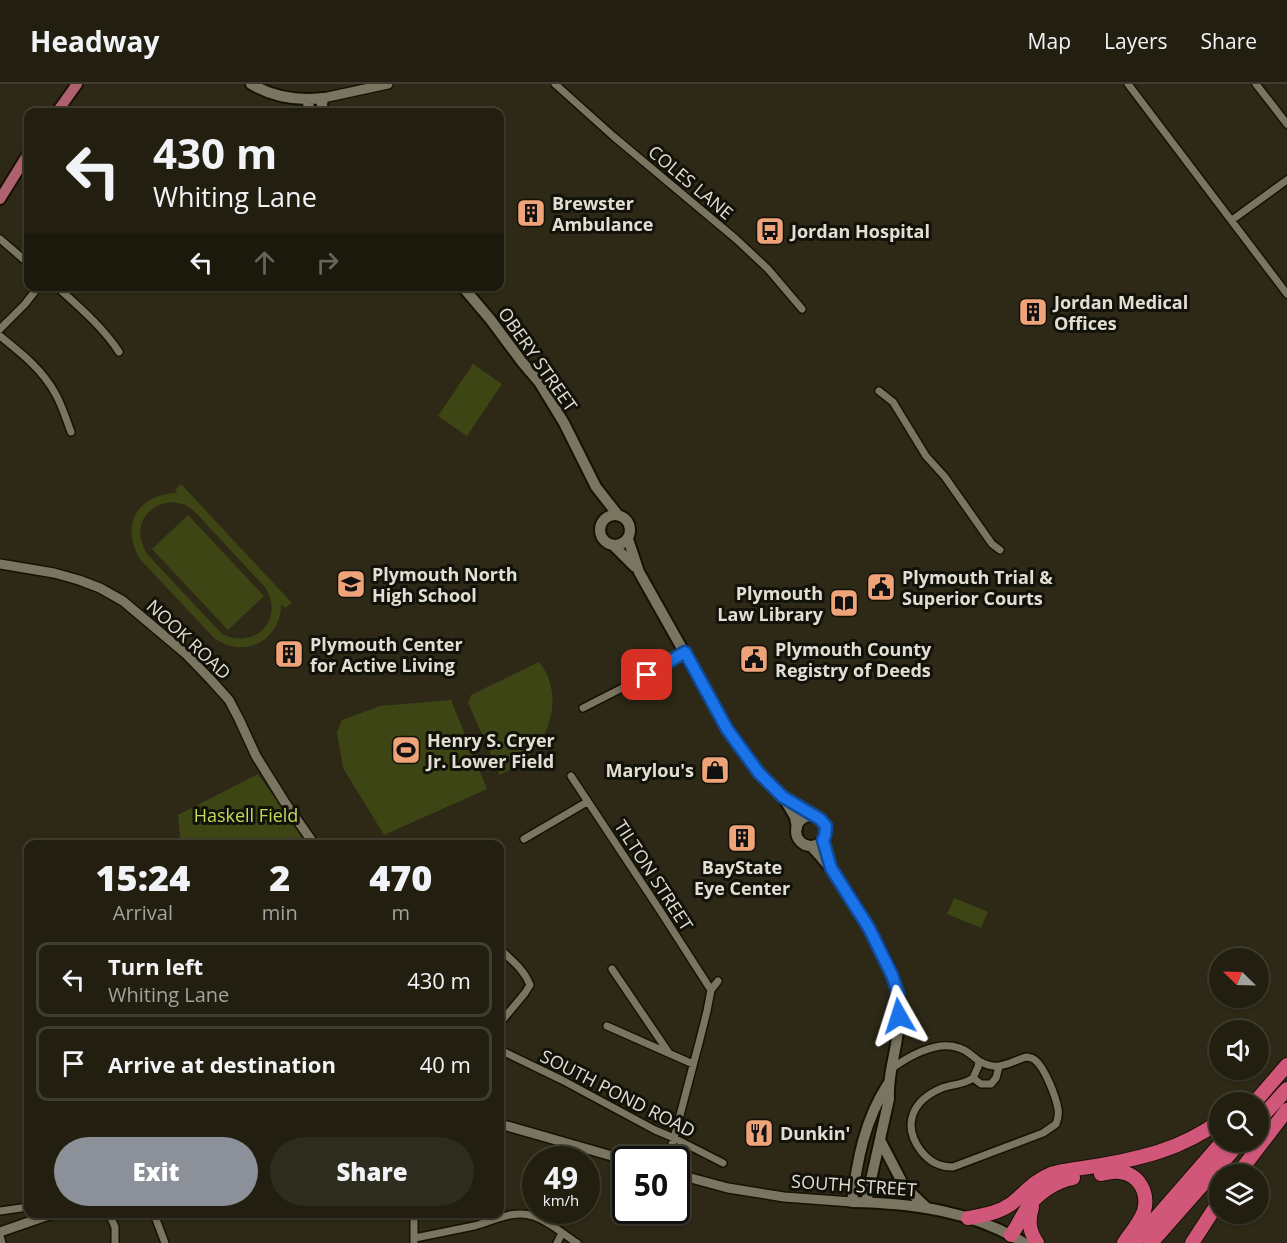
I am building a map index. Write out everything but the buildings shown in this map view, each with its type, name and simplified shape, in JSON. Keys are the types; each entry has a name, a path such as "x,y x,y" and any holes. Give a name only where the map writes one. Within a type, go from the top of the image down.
{"highway":[{"path":"1264,1092 1287,1065"},
{"path":"1258,1092 1273,1081"},
{"path":"1269,1109 1287,1089"},
{"path":"1246,1164 1287,1110"},
{"path":"968,1218 990,1214 1012,1203 1051,1174 1154,1154 1193,1138 1209,1127"},
{"path":"1134,1243 1213,1152"},
{"path":"1151,1243 1231,1152"},
{"path":"1011,1235 1027,1209 1042,1192 1062,1181 1122,1172 1138,1181 1143,1188 1145,1203 1138,1223 1124,1243"},
{"path":"1037,1197 1029,1224 1037,1243"},
{"path":"1011,1235 1008,1228 1008,1215 1012,1203"},
{"path":"1192,1243 1209,1217"}],"main road":[{"path":"60,108 77,84"},
{"path":"251,84 273,95 307,99 323,98 322,108"},
{"path":"307,99 309,108"},
{"path":"0,200 24,161"},
{"name":"OBERY STREET","path":"466,291 539,382 564,423 596,487 604,520 600,526 601,535 639,572"},
{"name":"OBERY STREET","path":"596,487 618,515 626,518 630,525 628,539 639,572 734,740 766,781 783,797 824,822 826,826 823,840 831,868"},
{"path":"604,520 610,515 618,515"},
{"path":"613,545 621,544 628,539"},
{"name":"OBERY STREET","path":"783,797 795,817 796,833 800,841 811,846 831,868 869,928 884,955 898,998 899,1021 888,1084 889,1099 866,1202"},
{"path":"797,828 806,817 816,817"},
{"path":"811,846 823,840"},
{"name":"OBERY STREET","path":"852,1202 863,1138 879,1098 888,1084"},
{"path":"880,1140 903,1186 927,1207"},
{"name":"SOUTH STREET","path":"852,1202 927,1207 990,1225 1024,1243"}],"street":[{"path":"323,98 388,84"},
{"name":"COLES LANE","path":"555,84 736,239 768,269 802,309"},
{"path":"1128,84 1287,294"},
{"path":"1256,84 1287,124"},
{"path":"1232,220 1287,180"},
{"path":"0,238 24,259"},
{"path":"0,329 35,291"},
{"path":"61,291 89,317 119,352"},
{"path":"0,336 26,357 45,377 58,399 71,432"},
{"path":"879,390 893,402 926,456 945,477 992,544 1000,550"},
{"name":"NOOK ROAD","path":"0,564 54,573 100,588 123,601 186,654 229,700 256,756 311,840"},
{"path":"583,708 636,681 685,652"},
{"name":"TILTON STREET","path":"571,777 711,990"},
{"path":"524,839 587,802"},
{"path":"504,953 521,969 530,985 504,1018"},
{"path":"612,969 669,1053"},
{"path":"671,1146 711,990 718,981"},
{"path":"608,1026 693,1064"},
{"path":"891,1069 915,1055 945,1046 960,1048 989,1066 999,1067 1030,1057 1045,1073 1055,1099 1058,1113 1056,1124 1043,1133 953,1167 943,1167 925,1156 911,1128 913,1113 918,1104 931,1094 968,1082 973,1078 979,1061"},
{"name":"SOUTH POND ROAD","path":"504,1052 655,1130 723,1162"},
{"path":"973,1078 981,1084 991,1084 996,1078 999,1067"},
{"path":"504,1125 612,1156"},
{"name":"SOUTH STREET","path":"690,1178 728,1188 784,1197 852,1202"},
{"path":"0,1211 24,1208"},
{"path":"504,1217 532,1215 577,1243"},
{"path":"2,1243 0,1234 42,1218"},
{"path":"111,1218 115,1227 115,1243"},
{"path":"156,1218 165,1243"},
{"path":"414,1218 415,1240 498,1218"},
{"path":"557,1243 562,1233"}],"green space":[{"path":"473,364 502,384 467,436 438,416"},
{"path":"181,484 292,603 285,608 281,604 274,628 258,643 247,647 236,647 224,644 213,637 140,559 132,534 132,523 136,514 142,505 163,495 177,493 175,490","holes":["173,502 186,505 264,586 272,609 264,628 256,634 246,638 234,638 222,634 148,555 143,546 141,528 148,513 163,504"]},
{"path":"188,515 264,596 228,630 152,549"},
{"path":"539,662 546,672 552,695 547,730 530,754 500,775 468,703 471,695"},
{"name":"Henry S. Cryer Jr. Lower Field","path":"451,700 487,789 384,835 343,768 337,732 342,720 380,706"},
{"name":"Haskell Field","path":"258,774 305,840 181,840 178,815"},
{"path":"954,898 988,912 981,928 947,914"}],"place":[{"name":"Brewster Ambulance","path":"531,213"},
{"name":"Jordan Hospital","path":"770,231"},
{"name":"Jordan Medical Offices","path":"1033,312"},
{"name":"Plymouth North High School","path":"351,584"},
{"name":"Plymouth Trial & Superior Courts","path":"881,587"},
{"name":"Plymouth Law Library","path":"844,603"},
{"name":"Plymouth Center for Active Living","path":"289,654"},
{"name":"Plymouth County Registry of Deeds","path":"754,659"},
{"name":"Henry S. Cryer Jr. Lower Field","path":"406,750"},
{"name":"Marylou's","path":"715,770"},
{"name":"BayState Eye Center","path":"742,838"},
{"name":"Dunkin'","path":"759,1133"}],"route":[{"path":"647,675 685,652 727,729 759,773 783,797 824,822 826,831 823,840 831,868 863,918 887,962 898,993 899,1016"}]}
